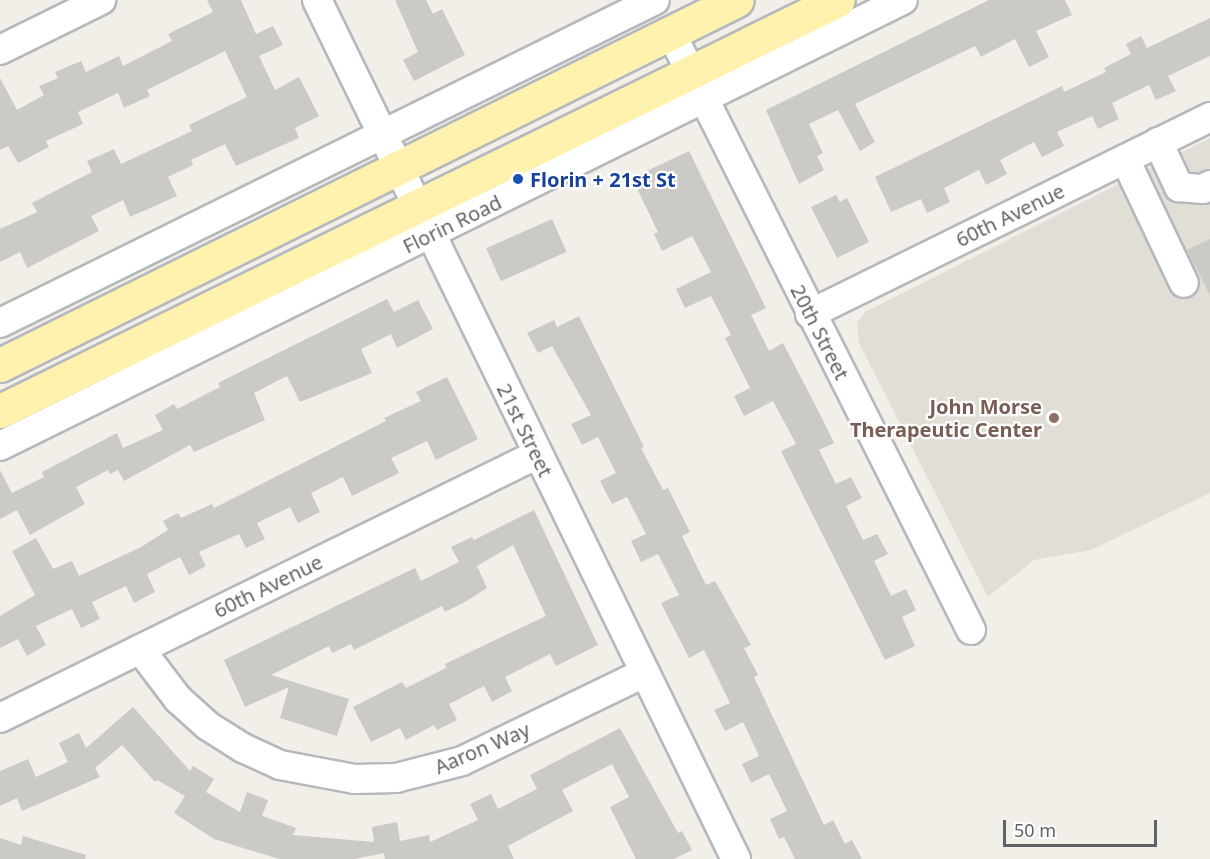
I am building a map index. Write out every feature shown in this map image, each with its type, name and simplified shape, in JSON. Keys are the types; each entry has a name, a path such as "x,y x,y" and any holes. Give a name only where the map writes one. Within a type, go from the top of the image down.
{"main road":[{"path":"0,365 737,0"},
{"name":"Florin Road","path":"0,411 422,221 697,86 838,0"}],"street":[{"path":"0,50 101,0"},
{"name":"21st Street","path":"316,0 380,136 736,859"},
{"path":"0,323 655,0"},
{"name":"Florin Road","path":"697,86 903,0"},
{"name":"20th Street","path":"670,33 971,630"},
{"name":"60th Avenue","path":"810,314 1210,117"},
{"path":"1158,142 1179,186 1203,189 1210,185"},
{"path":"1125,159 1184,283"},
{"name":"Florin Road","path":"0,446 422,221"},
{"name":"60th Avenue","path":"0,718 536,455"},
{"name":"Aaron Way","path":"140,649 178,699 208,726 243,748 280,765 355,779 396,778 462,761 644,673"}],"shaded area":[{"name":"John Morse Therapeutic Center","path":"1210,138 1210,493 1091,550 1034,560 988,597 859,343 857,323 865,312"}],"building":[{"path":"207,0 241,0 256,34 273,26 283,45 259,56 275,90 299,77 319,116 295,128 299,138 236,166 225,144 191,160 193,165 168,177 177,196 130,217 123,200 91,216 99,231 27,268 20,252 0,262 0,229 37,212 32,203 92,172 87,161 114,149 121,164 192,131 189,125 247,97 225,51 147,90 150,96 124,108 118,93 78,112 83,124 46,141 49,147 18,163 8,146 0,150 0,78 17,110 44,95 39,86 58,78 55,72 81,61 86,72 119,56 123,66 172,41 168,34 213,12"},
{"path":"395,0 426,0 433,14 442,9 465,55 414,81 403,60 418,52"},
{"path":"989,0 1065,0 1072,15 1036,31 1049,57 1029,67 1015,39 981,57 975,46 855,104 875,142 860,151 838,110 809,124 823,153 817,156 824,170 799,184 766,110"},
{"path":"1210,18 1210,56 1168,76 1176,91 1156,100 1149,85 1112,103 1119,119 1098,129 1092,116 1057,132 1064,146 1042,157 1034,142 1000,160 1007,174 986,185 979,170 944,188 950,202 927,213 921,199 891,212 875,177 1062,86 1064,92 1106,72 1104,68 1131,54 1126,44 1141,36 1147,48"},
{"path":"689,151 766,308 751,315 769,351 783,343 822,418 834,443 819,450 836,484 851,477 862,498 846,506 863,540 877,534 888,554 874,561 891,596 906,589 916,610 902,617 915,646 885,660 781,451 796,444 773,401 744,416 734,396 750,388 725,338 731,335 711,296 685,308 676,289 711,272 692,236 662,251 654,234 658,232 632,178"},
{"path":"836,195 840,202 847,198 869,242 837,258 811,207"},
{"path":"552,219 567,252 501,281 486,248"},
{"path":"1210,239 1210,295 1187,250"},
{"path":"387,299 394,312 418,300 433,329 397,348 391,334 361,349 372,373 300,402 287,376 254,393 265,420 194,452 190,445 124,481 118,470 110,474 108,470 76,487 85,504 30,535 17,510 0,519 0,470 12,493 44,477 42,472 117,433 123,448 163,430 155,415 174,404 177,409 220,387 218,383"},
{"path":"579,316 644,447 641,448 663,490 668,488 690,532 682,536 706,585 715,581 751,645 744,648 758,675 754,677 824,825 833,820 845,844 852,840 862,859 795,859 784,837 779,839 770,819 787,811 769,774 751,783 742,764 759,756 743,722 725,731 714,710 730,703 704,650 689,658 661,603 679,595 658,554 641,562 631,541 646,534 627,497 612,504 600,481 616,473 598,437 582,445 571,424 591,415 552,346 538,353 527,333 554,320 557,327"},
{"path":"447,377 478,439 436,460 427,441 391,458 399,473 352,496 343,477 311,493 320,512 298,523 290,507 257,523 265,539 246,548 239,534 199,552 206,566 189,575 180,557 147,574 155,592 134,603 126,586 92,602 100,619 81,628 72,609 36,626 46,645 27,656 18,639 0,648 0,616 35,595 12,551 36,538 53,569 72,561 79,576 141,547 168,530 163,521 178,513 181,518 212,504 214,508 386,421 384,418 421,401 416,392"},
{"path":"534,510 598,645 556,666 550,654 505,677 512,691 492,702 484,686 449,704 457,720 437,730 434,725 406,740 400,728 371,742 353,707 402,682 406,688 446,668 445,664 546,616 513,545 477,566 487,588 465,602 445,612 442,606 354,650 351,644 332,653 329,646 271,675 349,699 337,736 280,718 289,687 245,707 224,660 415,568 421,581 459,562 451,547 472,537 474,540"},
{"path":"133,707 190,771 193,766 214,779 206,792 240,812 247,792 268,800 262,816 296,828 293,835 374,842 372,827 397,822 400,841 429,835 430,842 478,820 470,804 491,794 498,809 537,789 530,775 620,728 678,833 682,831 692,850 674,859 636,859 610,807 629,797 612,764 562,790 573,811 508,846 514,859 385,859 384,853 355,859 279,859 214,839 174,813 185,796 157,780 155,782 122,745 95,768 100,777 22,811 17,798 0,806 0,771 28,759 36,777 68,762 59,743 79,733 86,748"},
{"path":"23,836 86,855 85,859 0,859 0,838 21,845"}],"place":[{"name":"Florin + 21st St","path":"518,179"},
{"name":"John Morse Therapeutic Center","path":"1054,418"}]}
